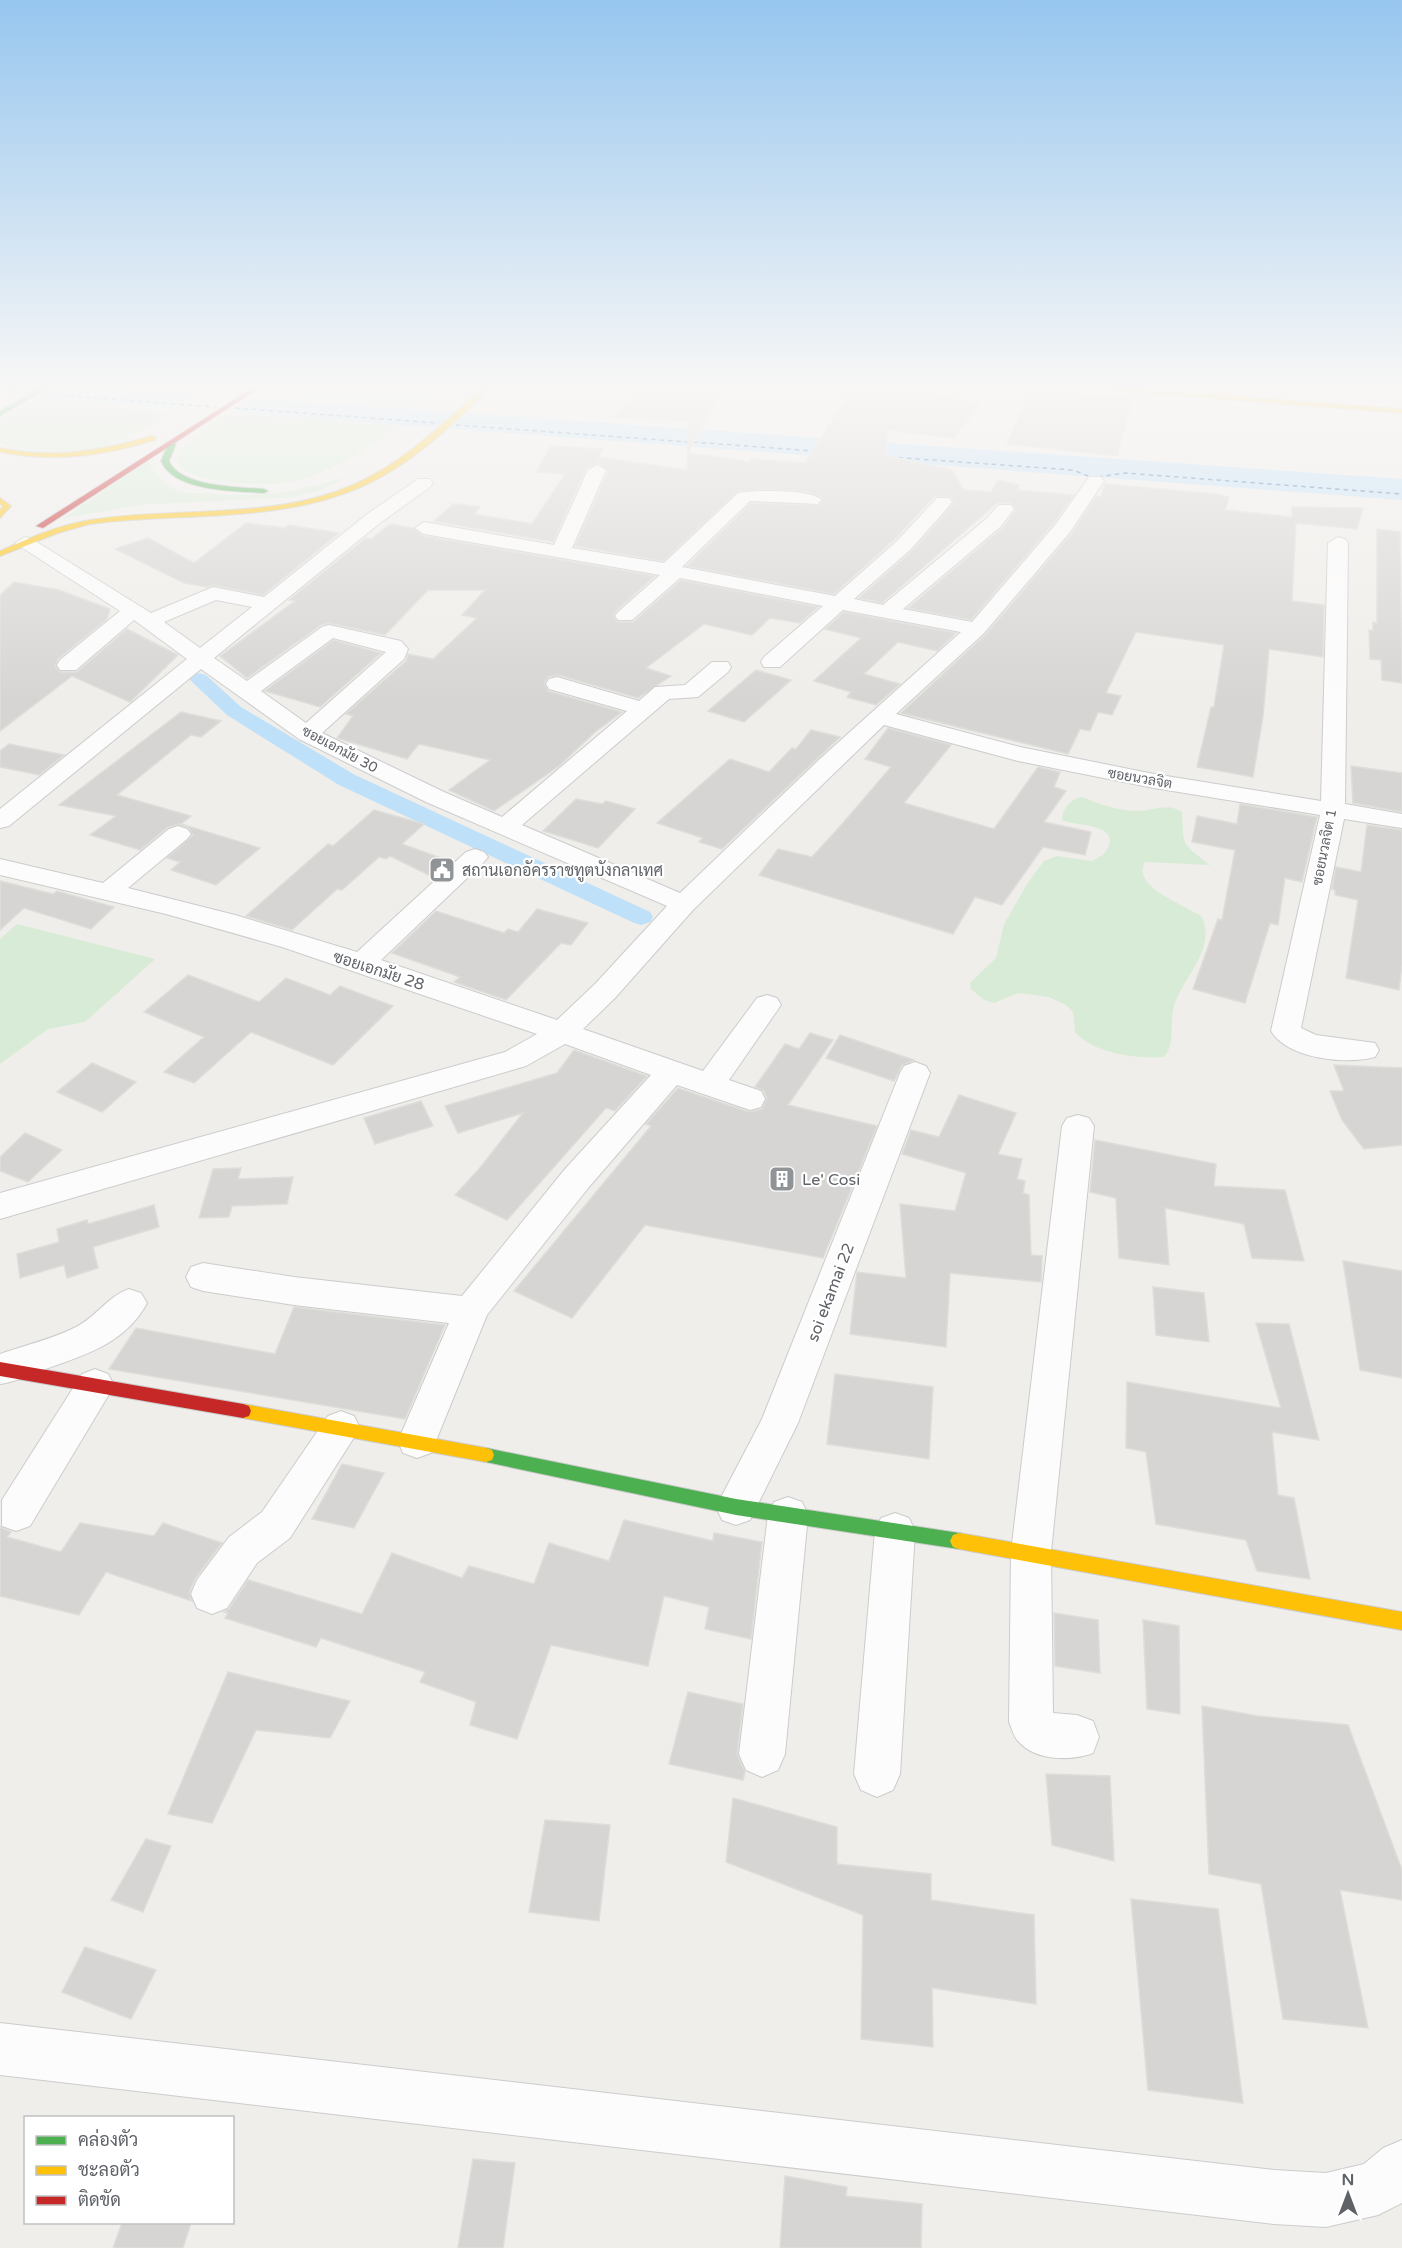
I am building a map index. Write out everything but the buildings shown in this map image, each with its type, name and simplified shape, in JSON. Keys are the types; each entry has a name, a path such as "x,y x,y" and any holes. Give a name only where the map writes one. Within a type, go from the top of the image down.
{"main road":[{"path":"29,519 70,492"},
{"path":"0,553 93,492"},
{"path":"0,553 88,522 270,506 335,492"},
{"path":"0,500 7,506 0,516"},
{"path":"1,1369 417,1441 736,1507 1031,1552 1402,1621"}],"street":[{"path":"0,821 373,519 411,492"},
{"path":"560,554 587,492"},
{"path":"0,1206 515,1059 561,1034 605,991 684,904 977,629 1063,528 1088,492"},
{"path":"625,616 744,497 767,496 812,500"},
{"path":"772,663 904,545 943,502"},
{"path":"887,612 993,523 1005,509"},
{"path":"424,528 560,554 671,571 977,629"},
{"name":"ซอยเอกมัย 30","path":"25,543 140,616 248,690 307,734 435,797 684,904"},
{"name":"ซอยนวลจิต 1","path":"1338,543 1333,810 1286,1031 1293,1038 1313,1046 1364,1050"},
{"path":"68,665 140,616 184,608 213,593 258,602"},
{"path":"248,690 329,631 393,646 397,649 396,654 307,734"},
{"path":"505,827 666,691 690,692 720,667"},
{"path":"557,684 644,709"},
{"name":"ซอยนวลจิต","path":"881,717 1018,754 1402,821"},
{"path":"106,892 178,834"},
{"path":"360,964 475,857"},
{"name":"ซอยเอกมัย 28","path":"0,867 225,921 504,1010 561,1034 750,1099"},
{"path":"709,1084 767,1005"},
{"path":"417,1441 469,1319 470,1311 577,1178 671,1072"},
{"name":"soi ekamai 22","path":"736,1507 779,1423 915,1074"},
{"path":"1077,1737 1042,1733 1036,1731 1031,1722 1031,1552 1078,1126"},
{"path":"203,1277 294,1291 470,1311"},
{"path":"1,1369 88,1338 107,1326 129,1303"},
{"path":"16,1513 95,1385"},
{"path":"212,1593 243,1550 276,1525 340,1428"},
{"path":"762,1754 788,1515"},
{"path":"877,1774 895,1531"},
{"path":"0,2049 1275,2197 1326,2200 1378,2188 1402,2167"}],"green space":[{"path":"102,492 242,495 315,492 293,497 138,505 64,518"},
{"path":"1082,797 1123,810 1143,811 1165,807 1182,812 1184,838 1188,847 1210,865 1145,862 1143,871 1146,880 1153,888 1202,917 1205,928 1203,950 1175,1003 1170,1045 1164,1057 1116,1054 1093,1045 1075,1032 1073,1012 1066,1005 1049,997 1018,993 994,1003 984,1000 971,989 970,983 996,958 1004,924 1027,884 1044,861 1057,856 1091,861 1102,855 1108,848 1109,838 1100,829 1062,820 1068,805"},
{"path":"17,924 155,959 85,1022 48,1029 0,1064 0,939"}],"water":[{"path":"1294,492 1402,492 1402,500"}],"waterway":[{"path":"199,679 234,711 347,780 641,917"}],"ferry route":[{"path":"1374,492 1402,494"}],"traffic: fast":[{"path":"486,1455 736,1507 959,1541"}],"traffic: slow":[{"path":"0,554 33,539 78,524 157,515 259,509 292,504 340,492"},
{"path":"0,500 7,506 0,516"},
{"path":"243,1411 486,1455"},
{"path":"959,1541 1402,1621"}],"traffic: jam":[{"path":"40,526 93,492"},
{"path":"0,1369 243,1411"}],"place":[{"name":"สถานเอกอัครราชทูตบังกลาเทศ","path":"442,870"},
{"name":"Le' Cosi","path":"782,1179"}]}
